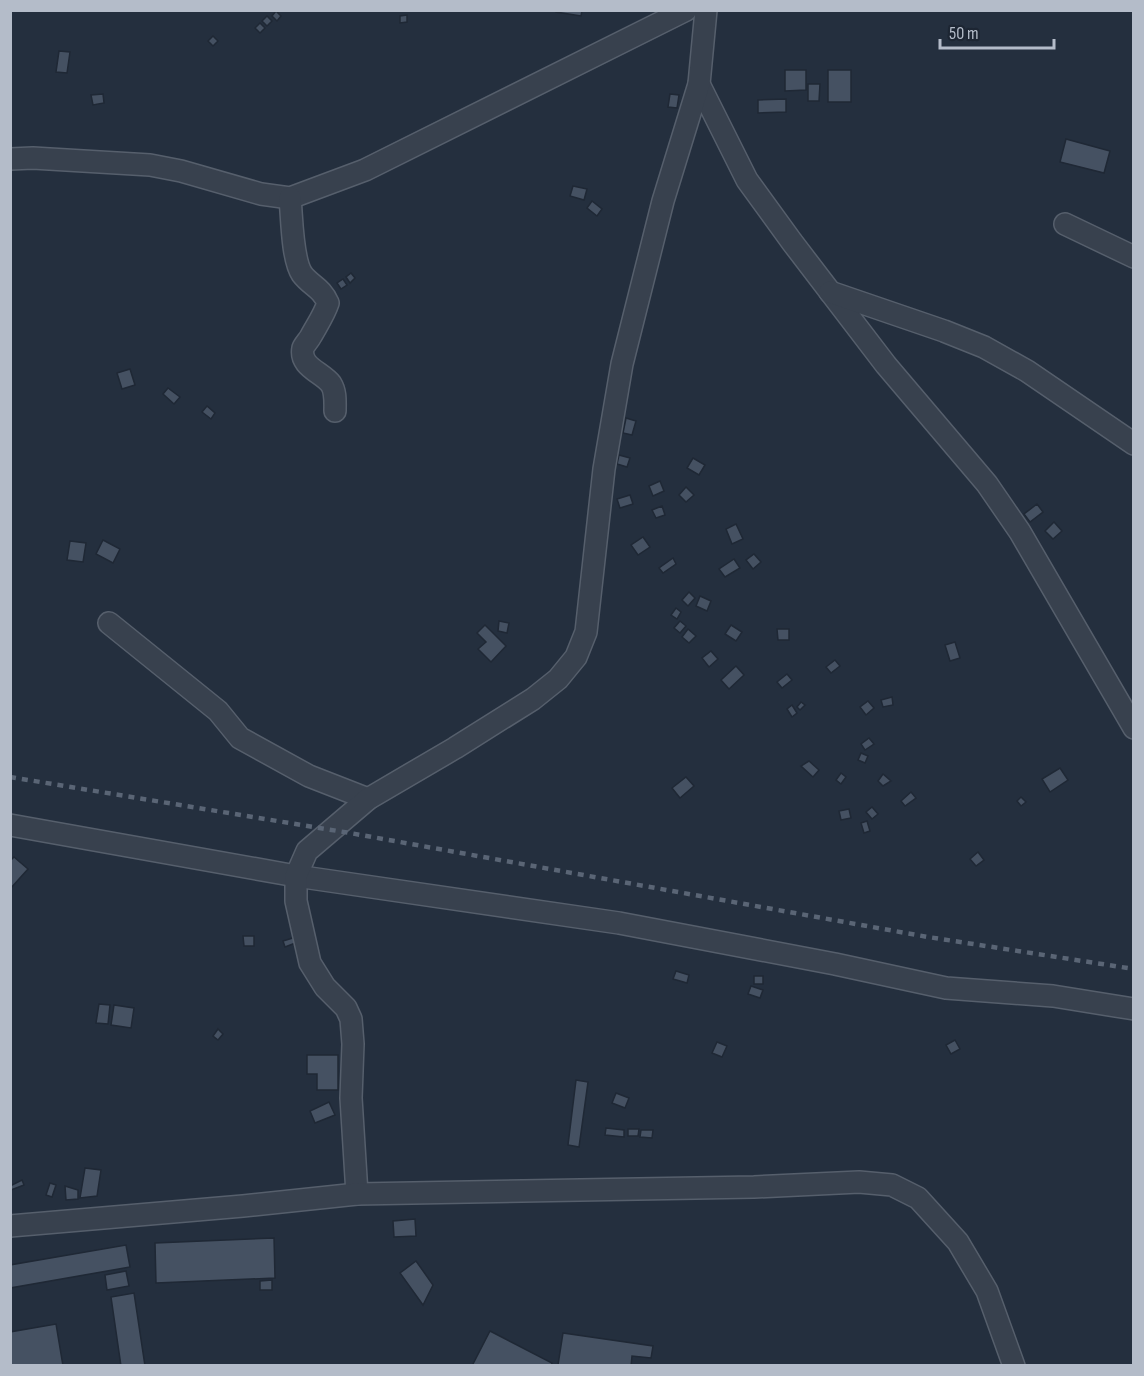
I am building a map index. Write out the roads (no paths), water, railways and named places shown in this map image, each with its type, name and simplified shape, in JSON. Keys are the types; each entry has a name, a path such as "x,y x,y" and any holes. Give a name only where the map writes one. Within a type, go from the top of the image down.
{"street":[{"path":"10,159 33,158 150,165 181,171 261,194 290,198 365,170 686,10"},
{"path":"357,1194 351,1098 353,1044 351,1019 346,1008 325,987 310,963 296,901 296,876 307,851 368,799 533,699 558,678 576,657 586,632 604,469 622,364 663,201 699,84 706,10"},
{"path":"699,84 747,180 886,365 987,484 1020,532 1134,728"},
{"path":"290,198 296,261 303,275 324,293 328,303 303,348 304,360 311,369 331,385 335,395 335,411"},
{"path":"1065,224 1134,257"},
{"path":"830,292 984,347 1027,371 1134,444"},
{"path":"109,623 218,711 240,738 309,776 368,799"},
{"path":"10,825 296,876 619,923 835,964 946,988 1053,996 1134,1009"},
{"path":"10,1226 357,1194 754,1187 859,1182 892,1185 918,1198 958,1242 987,1291 1014,1365"}],"railway":[{"path":"10,777 350,833 928,937 1134,969"}]}
